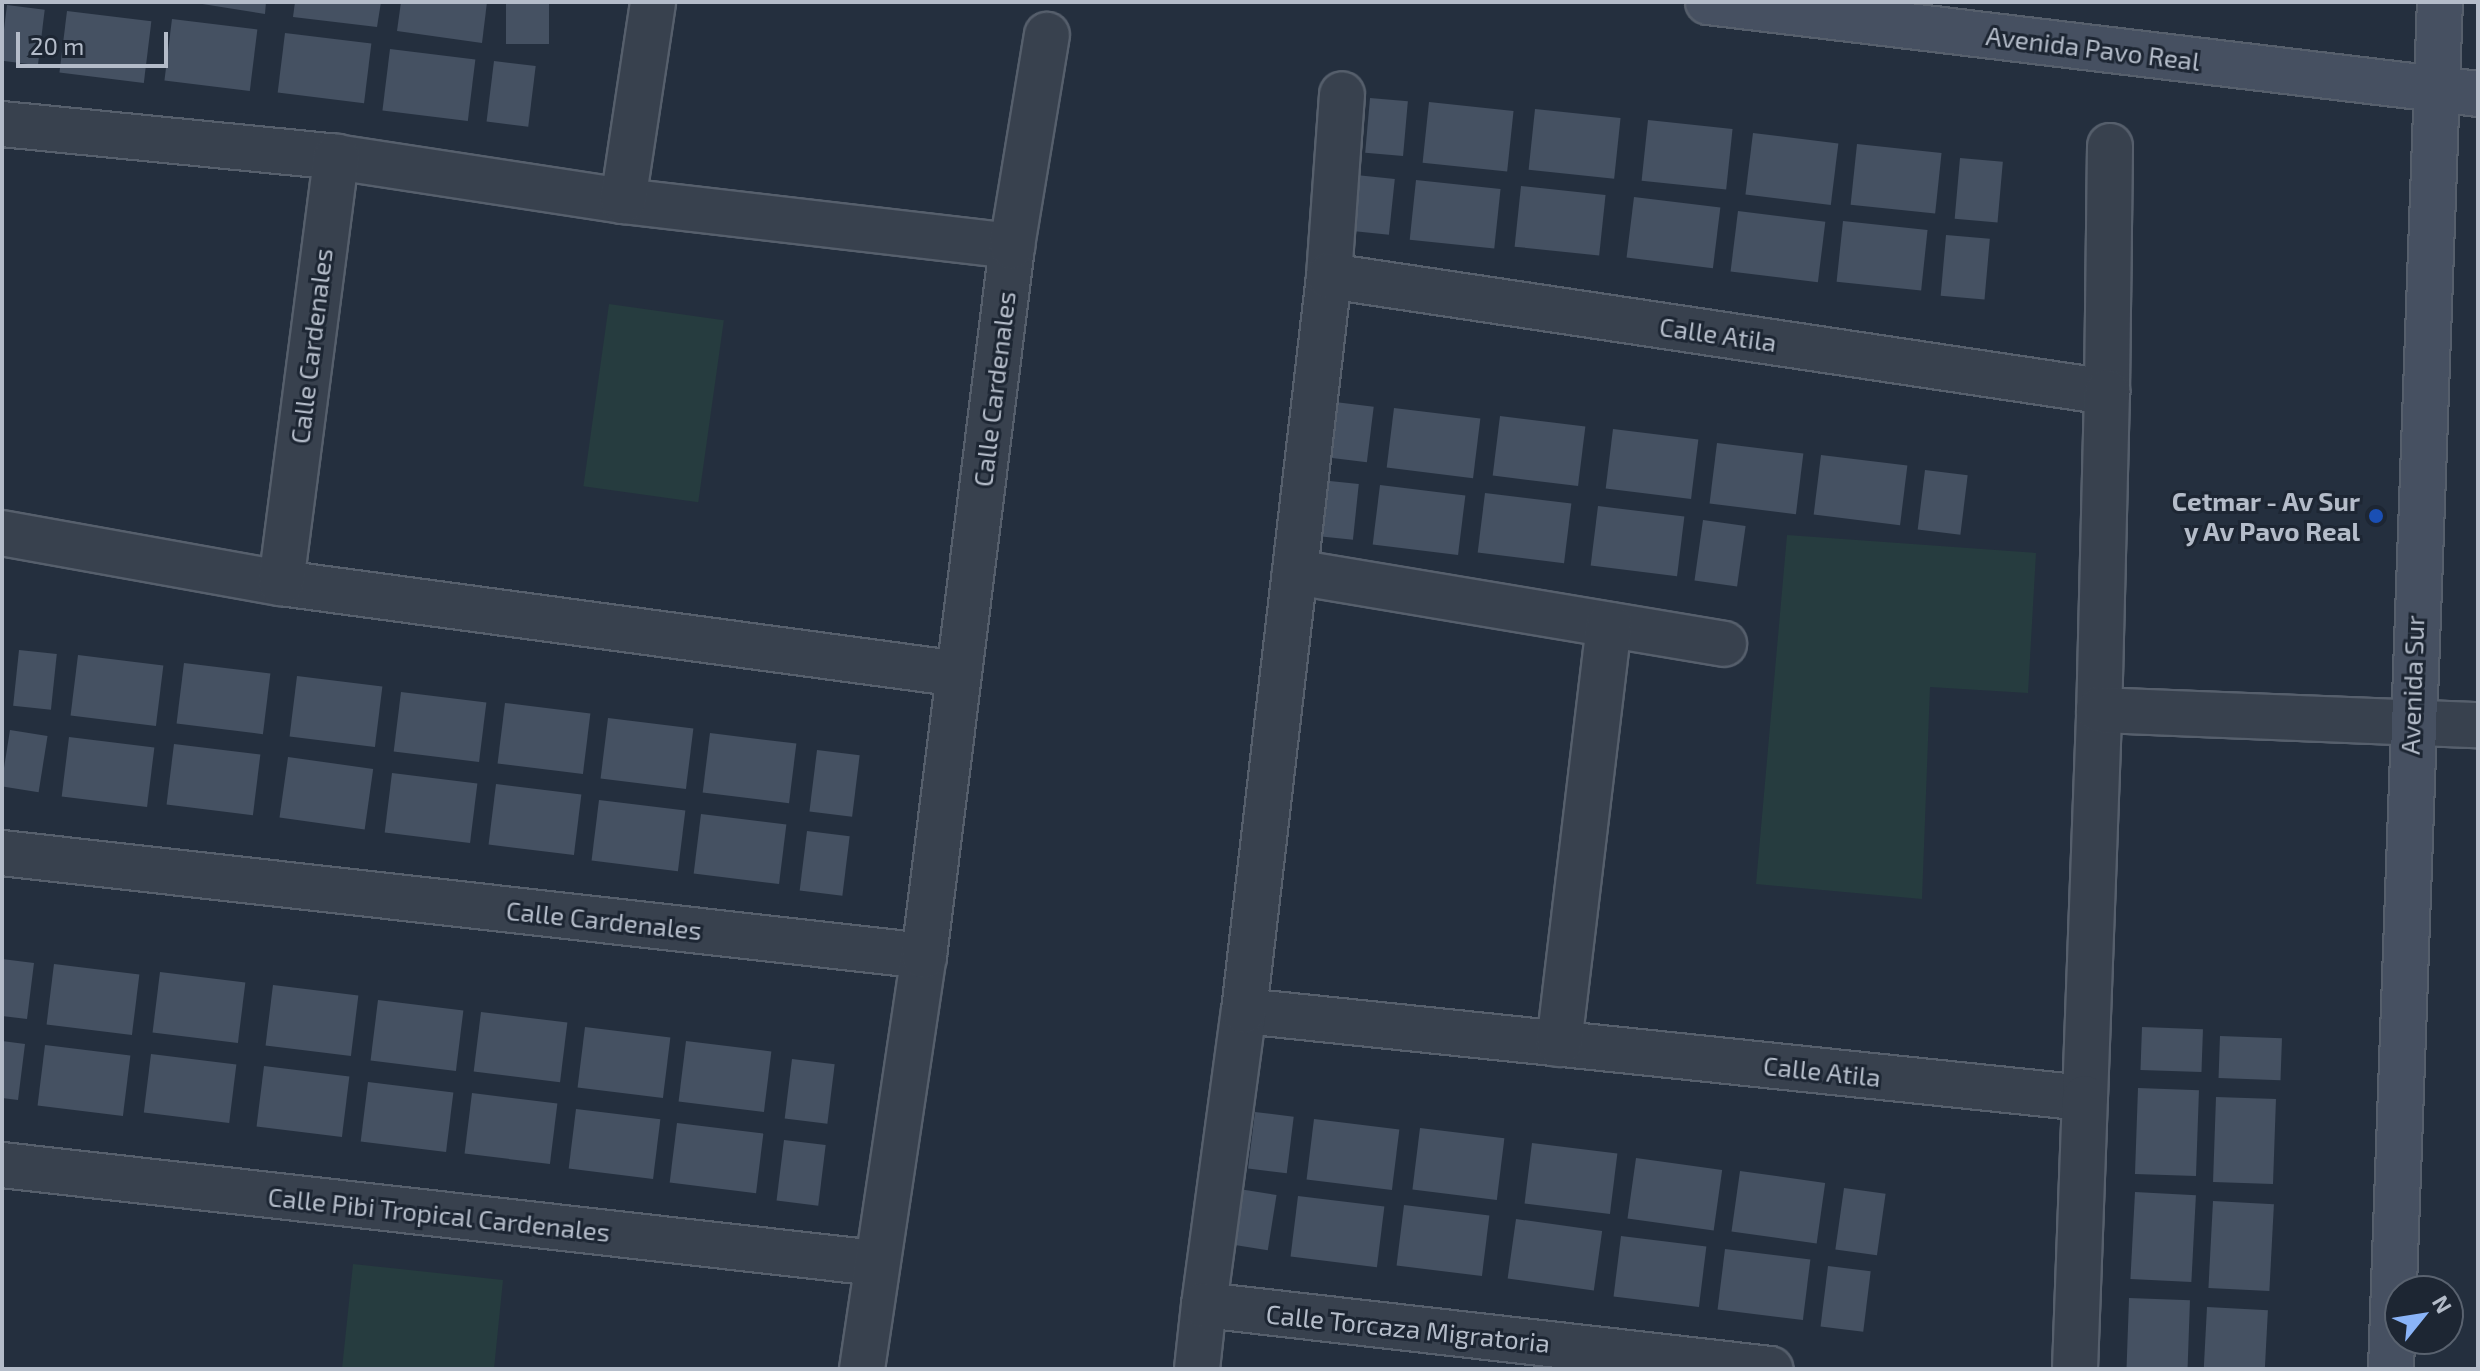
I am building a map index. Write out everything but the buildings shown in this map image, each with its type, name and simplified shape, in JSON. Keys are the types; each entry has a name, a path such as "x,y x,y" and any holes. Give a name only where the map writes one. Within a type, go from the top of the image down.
{"main road":[{"name":"Avenida Pavo Real","path":"1708,2 2457,92"},
{"name":"Avenida Sur","path":"2391,1369 2410,721 2457,92 2440,2"}],"street":[{"path":"623,201 653,2"},
{"name":"Calle Cardenales","path":"2,853 924,956 1012,246 1047,35"},
{"path":"1197,1369 1244,1011 1329,276 1342,94"},
{"path":"2,124 336,157 623,201 1012,246"},
{"path":"2075,1369 2099,710 2110,146"},
{"name":"Calle Cardenales","path":"281,583 336,157"},
{"name":"Calle Atila","path":"1329,276 2107,392"},
{"path":"2,533 281,583 959,674"},
{"path":"1295,572 1724,644"},
{"path":"1559,1044 1609,625"},
{"path":"2099,710 2478,725"},
{"path":"862,1369 924,956"},
{"name":"Calle Atila","path":"1244,1011 2085,1098"},
{"name":"Calle Pibi Tropical Cardenales","path":"2,1165 876,1263"},
{"name":"Calle Torcaza Migratoria","path":"1204,1305 1770,1369"}],"green space":[{"path":"609,304 724,320 698,502 583,486"},
{"path":"1787,535 2036,553 2028,693 1930,687 1922,899 1756,884"},
{"path":"353,1264 503,1280 494,1369 342,1369"}],"place":[{"name":"Cetmar - Av Sur y Av Pavo Real","path":"2376,516"}]}
